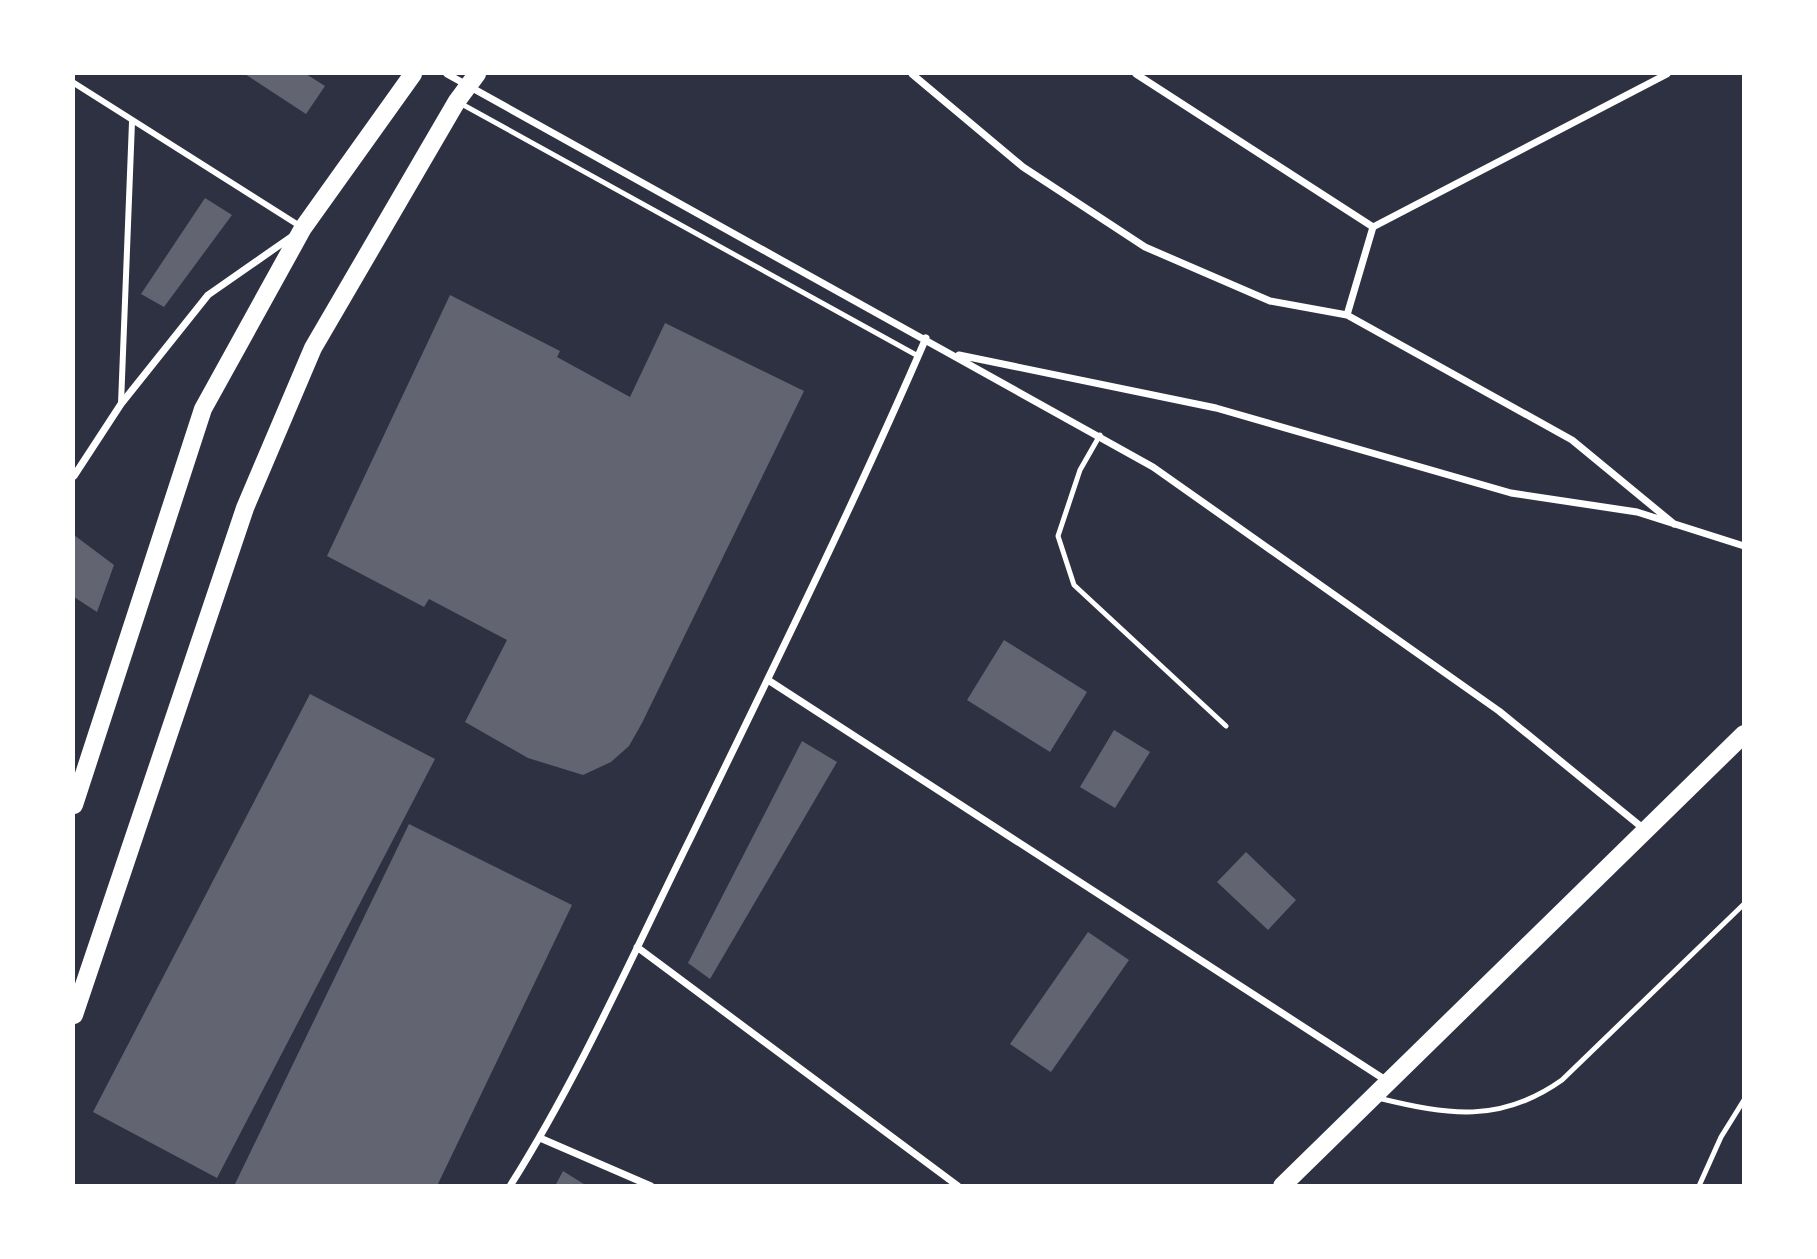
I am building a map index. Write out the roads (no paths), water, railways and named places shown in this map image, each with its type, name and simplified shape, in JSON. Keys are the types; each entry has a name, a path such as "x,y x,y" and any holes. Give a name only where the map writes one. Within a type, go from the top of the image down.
{"main road":[{"path":"74,805 203,410 303,228 413,74"},
{"path":"74,1015 245,508 313,348 457,101 473,79"},
{"path":"1282,1185 1744,734"}],"street":[{"path":"447,74 473,79 1153,467 1499,711 1645,830"},
{"path":"912,74 1023,167 1145,247 1270,301 1347,315 1572,440 1674,524"},
{"path":"1136,74 1374,227"},
{"path":"1347,315 1374,227 1667,74"},
{"path":"74,83 303,228 208,295 121,404 74,477"},
{"path":"121,404 132,122"},
{"path":"510,1185 540,1138 637,947 768,680 926,338"},
{"path":"952,353 1216,408 1511,494 1637,512 1744,546"},
{"path":"768,680 1388,1081"},
{"path":"637,947 958,1185"},
{"path":"540,1138 651,1185"}],"lane":[{"path":"457,101 918,356"},
{"path":"1100,435 1080,470 1058,536 1074,585 1226,726"},
{"path":"1371,1097 1467,1114 1494,1112 1543,1094 1562,1080 1744,904"},
{"path":"1699,1185 1721,1137 1744,1100"}]}
